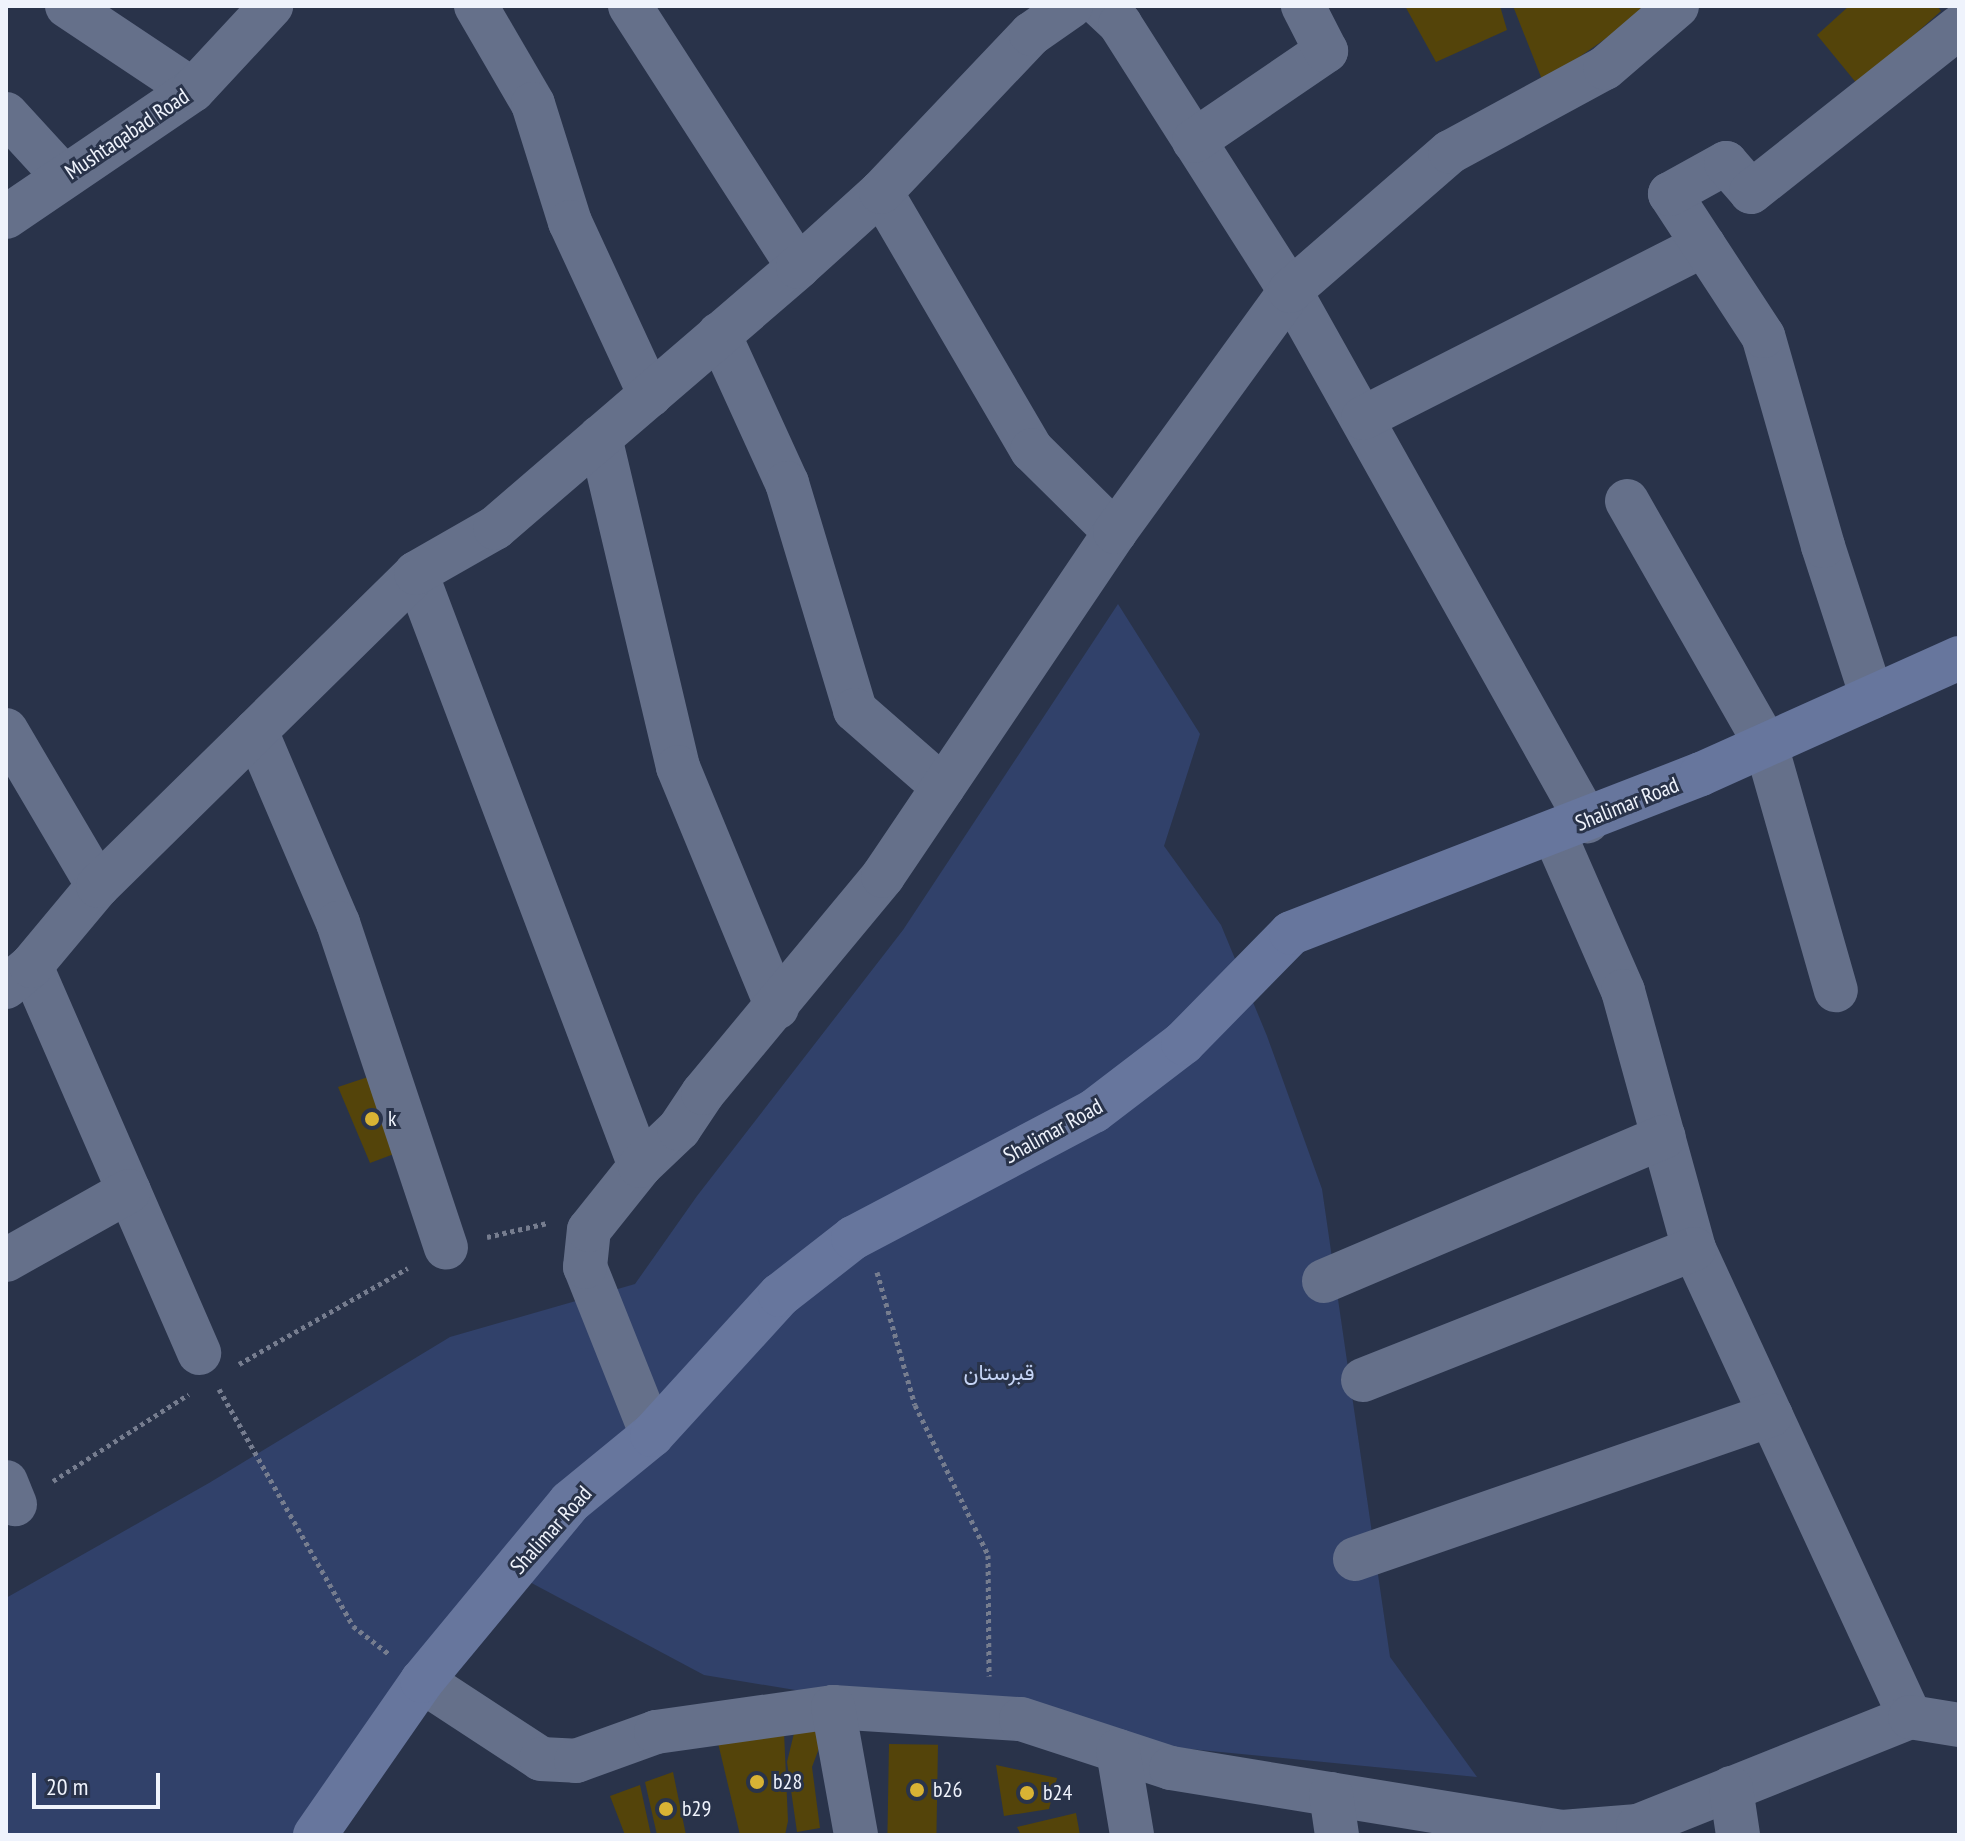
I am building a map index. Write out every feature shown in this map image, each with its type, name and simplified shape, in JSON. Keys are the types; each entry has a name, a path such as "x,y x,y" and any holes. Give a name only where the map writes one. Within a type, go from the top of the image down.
{"street":[{"path":"67,6 193,90"},
{"name":"Mushtaqabad Road","path":"6,217 193,90 271,6"},
{"path":"476,6 533,104 570,222 650,395"},
{"path":"630,6 798,267"},
{"path":"206,1366 129,1191 19,977 98,886 416,573 495,528 881,192 1021,20 1071,6"},
{"path":"1101,6 1120,24 1290,291 1363,418 1570,827 1623,991 1694,1249 1910,1717"},
{"path":"1194,141 1326,51 1303,6"},
{"path":"652,1435 585,1267 589,1230 640,1166 679,1129 703,1093 883,876 1115,532 1290,291 1450,152 1605,68 1677,6"},
{"path":"1872,697 1823,546 1763,336 1670,194 1726,163 1751,192 1959,27"},
{"path":"6,114 63,176"},
{"path":"881,192 1032,450 1115,532"},
{"path":"1363,418 1704,245"},
{"path":"719,334 787,483 855,710 943,787"},
{"path":"600,437 678,767 777,1007"},
{"path":"1627,501 1766,745 1836,990"},
{"path":"416,573 640,1166"},
{"name":"Shalimar Road","path":"315,1835 422,1681 570,1502 652,1435 780,1295 865,1232 1094,1111 1183,1043 1291,933 1570,827 1766,745 1959,658"},
{"path":"6,730 98,886"},
{"path":"256,731 338,923 446,1247"},
{"path":"1324,1281 1664,1137"},
{"path":"6,1260 129,1191"},
{"path":"1363,1380 1694,1249"},
{"path":"1355,1559 1771,1415"},
{"path":"422,1681 541,1759 576,1761 656,1732 833,1707 1021,1719 1171,1768 1334,1815 1562,1832 1638,1826 1910,1717 1959,1725"},
{"path":"833,1707 856,1835"},
{"path":"1118,1751 1132,1835"},
{"path":"1731,1788 1738,1835"}],"path":[{"path":"11,1493 206,1366 446,1247 607,1208"},
{"path":"865,1232 915,1405 988,1555 990,1717"},
{"path":"206,1366 353,1626 422,1681"}],"green space":[{"name":"قبرستان","path":"1118,604 1200,734 1164,846 1221,925 1267,1036 1322,1189 1390,1657 1477,1777 1097,1740 704,1675 524,1579 318,1835 6,1835 6,1598 209,1483 450,1337 635,1284 697,1196 903,930"}],"building":[{"path":"1405,6 1500,6 1507,30 1436,62"},
{"path":"1513,6 1653,6 1543,82"},
{"path":"1849,6 1937,6 1941,11 1858,85 1817,35"},
{"name":"k","path":"377,1074 402,1151 370,1163 338,1087"},
{"path":"796,1725 824,1735 812,1767 820,1828 797,1832 787,1762"},
{"name":"b28","path":"784,1732 788,1821 785,1835 740,1835 718,1743"},
{"name":"b26","path":"889,1744 938,1745 936,1835 887,1835"},
{"name":"b24","path":"996,1765 1057,1778 1049,1809 1004,1816"},
{"name":"b29","path":"673,1772 686,1835 657,1835 645,1782"},
{"path":"640,1785 651,1835 625,1835 610,1796"},
{"path":"1076,1813 1080,1835 1021,1835 1017,1827"}],"place":[{"name":"k","path":"372,1119"},
{"name":"b28","path":"757,1782"},
{"name":"b26","path":"917,1790"},
{"name":"b24","path":"1027,1793"},
{"name":"b29","path":"666,1809"}]}
